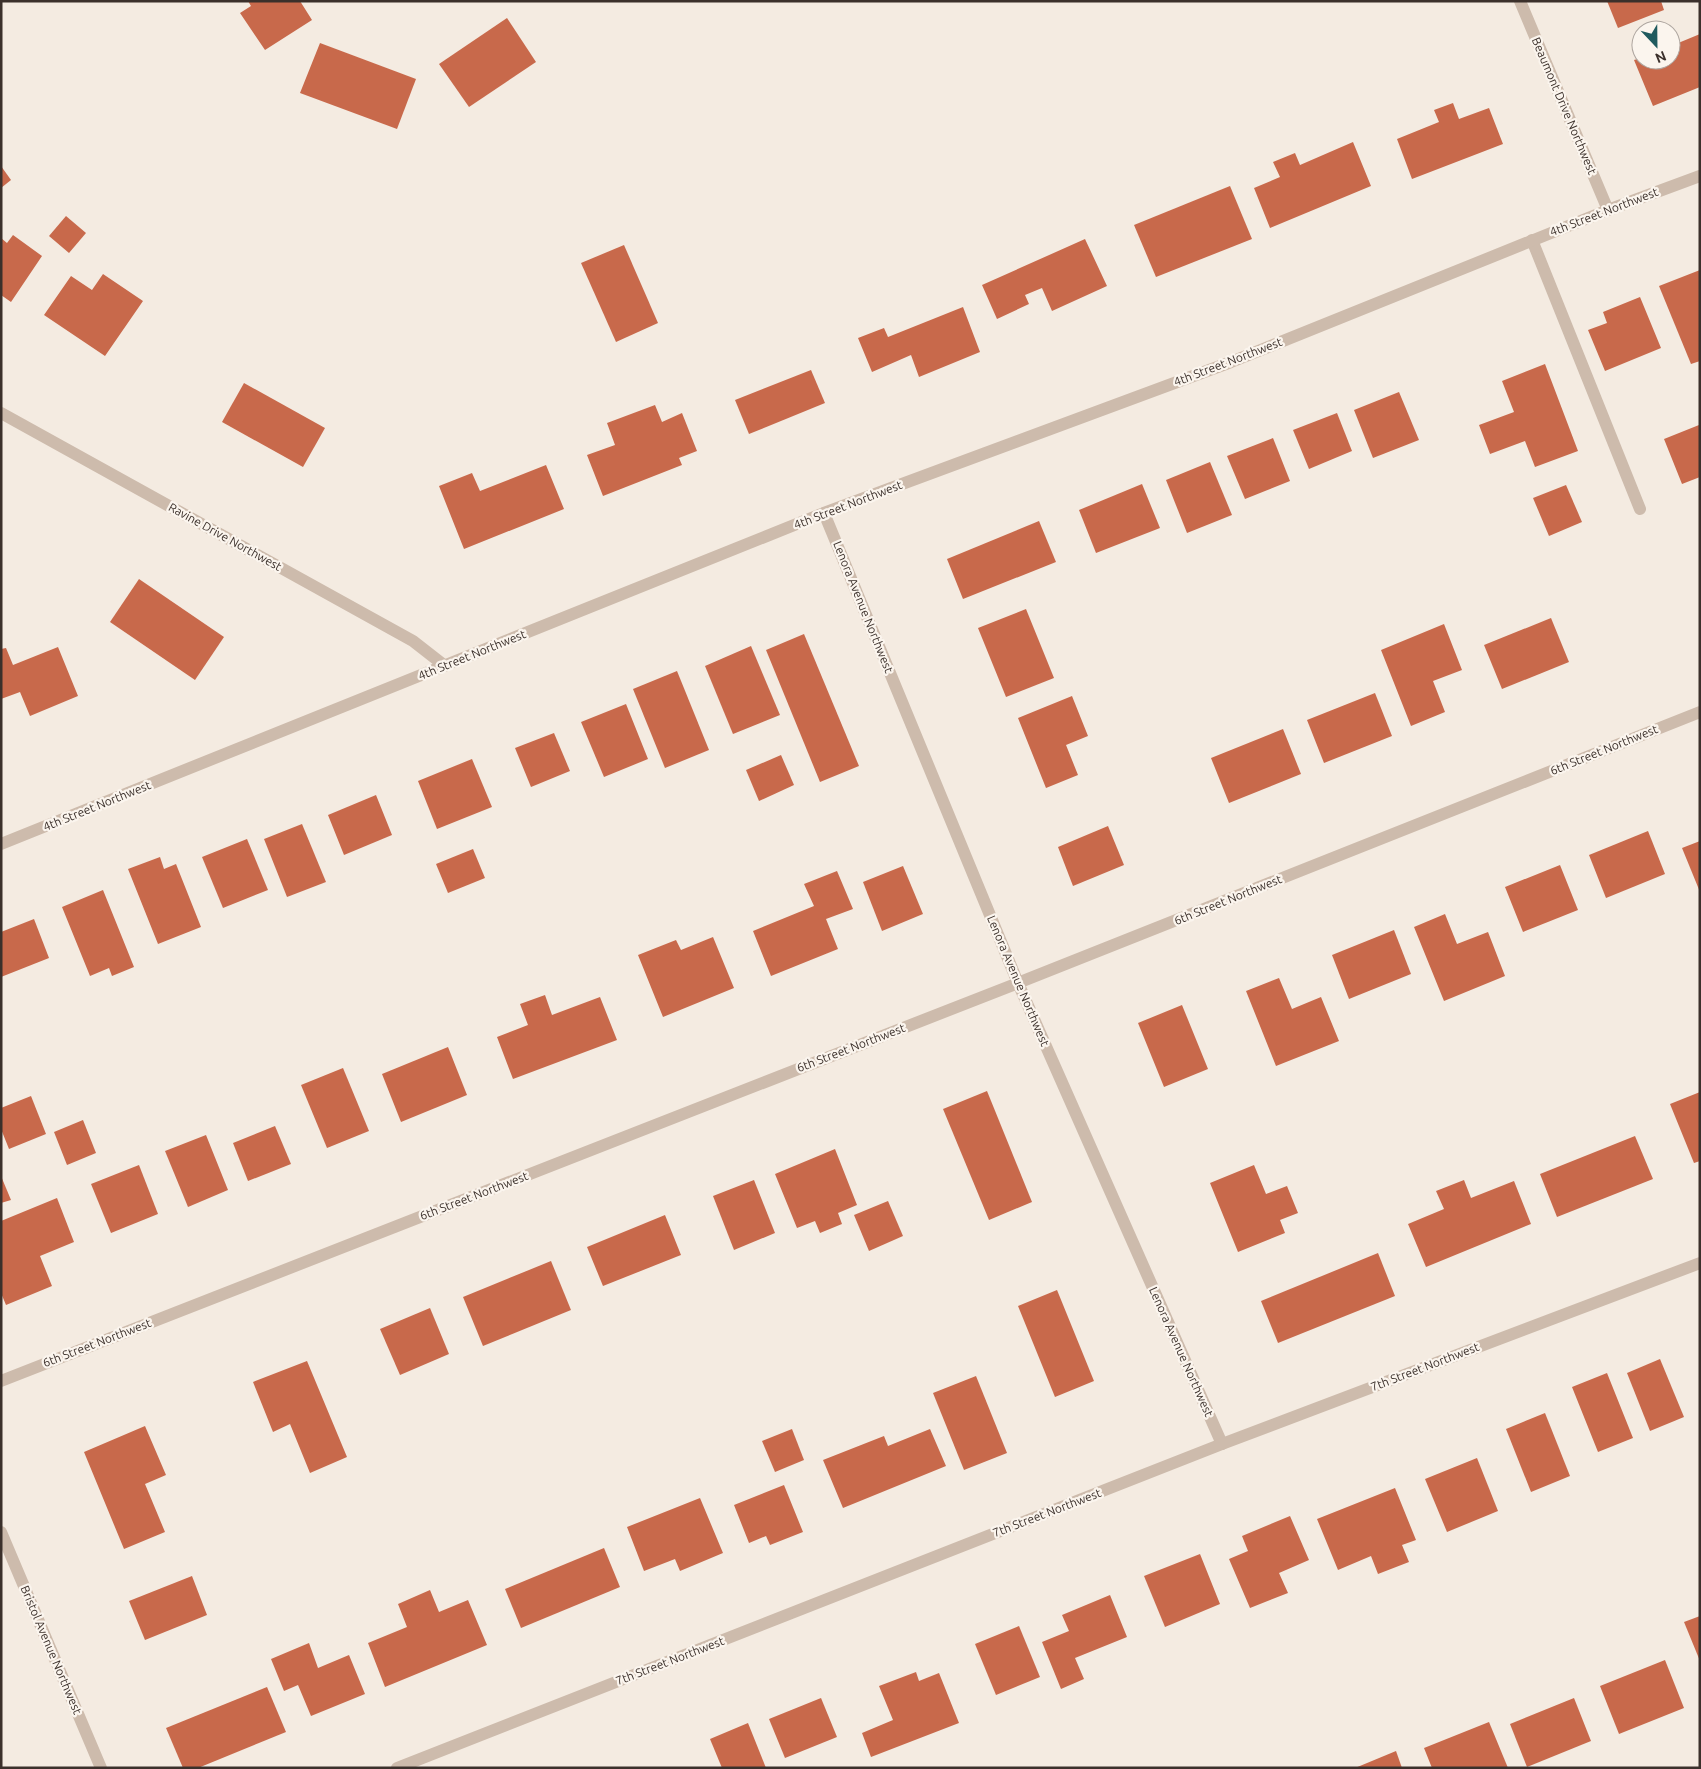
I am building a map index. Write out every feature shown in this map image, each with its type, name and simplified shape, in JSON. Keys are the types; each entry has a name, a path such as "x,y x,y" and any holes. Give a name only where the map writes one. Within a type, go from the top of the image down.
{"street":[{"name":"Beaumont Drive Northwest","path":"1520,1 1608,210"},
{"name":"4th Street Northwest","path":"1,844 824,513 1231,362 1532,240 1700,176"},
{"path":"1532,240 1640,509"},
{"name":"Ravine Drive Northwest","path":"1,412 413,641 445,666"},
{"name":"Lenora Avenue Northwest","path":"824,513 1018,983 1222,1444"},
{"name":"6th Street Northwest","path":"1,1380 1018,983 1700,712"},
{"name":"7th Street Northwest","path":"397,1768 1222,1444 1700,1263"},
{"name":"Bristol Avenue Northwest","path":"1,1532 101,1768"}],"building":[{"path":"248,1 300,1 312,20 265,50 240,13 251,6"},
{"path":"1607,1 1661,1 1664,10 1638,20 1631,20 1631,23 1618,28"},
{"path":"507,18 536,62 469,107 439,64"},
{"path":"1700,34 1700,87 1653,106 1638,70 1681,70 1681,42"},
{"path":"320,43 416,79 397,129 300,93"},
{"path":"1453,103 1459,119 1489,108 1503,144 1412,179 1397,139 1439,122 1434,110"},
{"path":"1353,142 1371,186 1270,228 1254,188 1280,177 1273,162 1295,153 1300,165"},
{"path":"1,166 11,180 1,188"},
{"path":"1230,186 1252,239 1156,277 1134,225"},
{"path":"66,216 86,233 69,253 49,236"},
{"path":"13,235 42,256 11,302 1,295 1,238 7,243"},
{"path":"1085,239 1107,286 1052,311 1042,288 1025,295 1029,304 997,319 982,285"},
{"path":"624,245 658,323 616,342 581,263"},
{"path":"1700,270 1700,361 1691,364 1659,286"},
{"path":"103,274 143,301 105,356 44,315 71,276 92,290"},
{"path":"1640,297 1661,348 1605,371 1588,330 1607,323 1603,312"},
{"path":"963,307 980,352 919,377 911,355 872,372 858,338 884,328 888,337"},
{"path":"1545,364 1578,451 1535,467 1525,441 1490,454 1479,425 1514,412 1502,381"},
{"path":"811,370 825,403 749,434 735,400"},
{"path":"244,383 325,428 303,467 222,422"},
{"path":"1399,392 1419,440 1373,458 1354,410"},
{"path":"655,405 662,422 682,413 697,451 679,458 682,465 603,496 587,455 615,445 607,423"},
{"path":"1337,413 1352,451 1309,469 1293,430"},
{"path":"1699,425 1700,477 1682,484 1664,439"},
{"path":"1273,438 1290,481 1245,499 1227,456"},
{"path":"1210,462 1232,515 1187,533 1166,480"},
{"path":"546,465 564,509 464,549 439,486 472,473 480,491"},
{"path":"1142,484 1160,528 1096,553 1079,510"},
{"path":"1566,485 1582,522 1549,536 1533,498"},
{"path":"1039,521 1056,562 963,599 947,559"},
{"path":"139,579 224,637 195,680 110,622"},
{"path":"1026,609 1054,678 1006,697 978,628"},
{"path":"1551,618 1569,662 1502,689 1484,645"},
{"path":"1444,624 1462,670 1433,681 1445,712 1411,726 1381,650"},
{"path":"804,634 859,766 820,782 766,650"},
{"path":"751,646 780,715 733,734 705,666"},
{"path":"58,647 78,696 30,716 20,692 1,699 1,649 6,648 13,665"},
{"path":"677,671 709,750 665,768 633,689"},
{"path":"1375,693 1392,736 1324,763 1307,720"},
{"path":"1072,696 1088,736 1066,745 1078,775 1046,788 1018,718"},
{"path":"626,704 648,759 604,777 581,722"},
{"path":"1283,729 1301,774 1229,803 1211,758"},
{"path":"554,733 570,771 531,787 515,748"},
{"path":"781,755 794,785 759,801 746,770"},
{"path":"472,759 492,807 437,829 418,781"},
{"path":"376,795 392,835 344,855 328,815"},
{"path":"302,824 326,882 287,897 264,839"},
{"path":"1108,826 1124,865 1073,886 1058,847"},
{"path":"1648,831 1665,874 1606,898 1589,855"},
{"path":"247,839 268,890 223,908 202,857"},
{"path":"1700,841 1700,892 1682,848"},
{"path":"473,849 485,878 448,893 436,864"},
{"path":"160,857 164,869 176,864 201,927 158,944 128,869"},
{"path":"1560,865 1578,910 1523,932 1505,887"},
{"path":"903,866 923,914 882,931 863,882"},
{"path":"837,871 853,909 826,919 838,949 771,976 753,931 814,906 804,884"},
{"path":"103,890 134,967 112,976 109,968 90,976 62,907"},
{"path":"1445,914 1457,944 1488,932 1505,976 1444,1001 1414,927"},
{"path":"34,919 49,958 1,977 1,932"},
{"path":"1394,930 1411,974 1349,999 1332,955"},
{"path":"713,937 734,988 663,1017 638,955 676,940 681,950"},
{"path":"1279,978 1292,1009 1321,997 1339,1041 1276,1066 1246,991"},
{"path":"545,995 552,1015 600,997 617,1040 513,1079 497,1037 528,1025 520,1004"},
{"path":"1182,1005 1208,1069 1164,1087 1138,1023"},
{"path":"448,1047 467,1095 401,1122 382,1074"},
{"path":"343,1068 369,1131 327,1148 301,1085"},
{"path":"987,1091 1032,1202 989,1220 943,1109"},
{"path":"1700,1092 1700,1161 1694,1163 1670,1104"},
{"path":"31,1096 46,1134 9,1149 1,1129 1,1108"},
{"path":"83,1120 96,1153 67,1165 54,1132"},
{"path":"275,1126 291,1164 248,1181 233,1143"},
{"path":"206,1135 228,1190 188,1207 165,1151"},
{"path":"1635,1136 1653,1179 1557,1217 1540,1174"},
{"path":"835,1149 857,1205 838,1213 842,1224 820,1233 815,1221 797,1228 775,1174"},
{"path":"139,1165 158,1214 111,1233 91,1184"},
{"path":"1254,1165 1266,1194 1287,1186 1298,1213 1280,1220 1285,1233 1238,1252 1210,1183"},
{"path":"1,1176 11,1200 1,1203"},
{"path":"754,1180 775,1233 734,1250 713,1196"},
{"path":"1464,1180 1471,1198 1514,1181 1531,1224 1426,1267 1408,1224 1444,1209 1436,1191"},
{"path":"57,1198 74,1242 40,1256 52,1286 6,1305 1,1293 1,1221"},
{"path":"888,1201 903,1236 869,1251 854,1215"},
{"path":"665,1215 681,1255 603,1286 587,1247"},
{"path":"1378,1253 1395,1296 1278,1343 1261,1301"},
{"path":"551,1261 571,1310 483,1346 463,1297"},
{"path":"1057,1290 1094,1381 1055,1397 1018,1306"},
{"path":"430,1308 449,1354 400,1375 380,1329"},
{"path":"1660,1359 1684,1417 1650,1431 1627,1373"},
{"path":"307,1361 347,1457 310,1473 290,1424 273,1432 253,1382"},
{"path":"1607,1373 1633,1438 1598,1452 1572,1387"},
{"path":"976,1376 1007,1453 964,1470 933,1393"},
{"path":"1545,1413 1570,1476 1531,1492 1506,1429"},
{"path":"145,1426 166,1475 145,1484 165,1532 124,1549 84,1452"},
{"path":"792,1429 804,1460 775,1472 762,1441"},
{"path":"930,1429 946,1466 843,1508 823,1460 884,1436 888,1446"},
{"path":"1477,1458 1498,1511 1447,1532 1425,1479"},
{"path":"784,1485 803,1532 770,1545 766,1536 749,1543 734,1505"},
{"path":"1395,1488 1416,1540 1402,1545 1409,1562 1378,1574 1371,1556 1338,1570 1317,1519"},
{"path":"700,1498 723,1553 680,1571 675,1559 644,1571 627,1527"},
{"path":"1290,1516 1309,1560 1279,1573 1288,1593 1250,1608 1229,1559 1248,1551 1242,1536"},
{"path":"604,1548 620,1587 521,1628 505,1589"},
{"path":"1200,1554 1220,1604 1165,1627 1144,1576"},
{"path":"192,1576 207,1615 145,1640 129,1601"},
{"path":"430,1590 439,1612 468,1600 487,1645 385,1687 368,1643 407,1627 398,1604"},
{"path":"1110,1595 1127,1637 1075,1658 1084,1679 1061,1689 1042,1642 1069,1631 1062,1615"},
{"path":"1700,1616 1700,1661 1684,1622"},
{"path":"1019,1626 1040,1677 996,1695 975,1644"},
{"path":"309,1643 318,1668 349,1655 365,1694 311,1716 298,1685 284,1691 271,1659"},
{"path":"1665,1660 1684,1708 1619,1734 1600,1686"},
{"path":"916,1672 919,1681 939,1673 959,1723 871,1757 862,1733 893,1720 879,1686"},
{"path":"267,1687 286,1732 198,1768 183,1768 166,1728"},
{"path":"821,1698 837,1737 785,1758 769,1719"},
{"path":"1574,1698 1591,1741 1527,1767 1510,1724"},
{"path":"1489,1722 1508,1768 1432,1768 1424,1748"},
{"path":"748,1723 766,1768 722,1768 710,1739"},
{"path":"1396,1751 1402,1768 1355,1768"}]}
